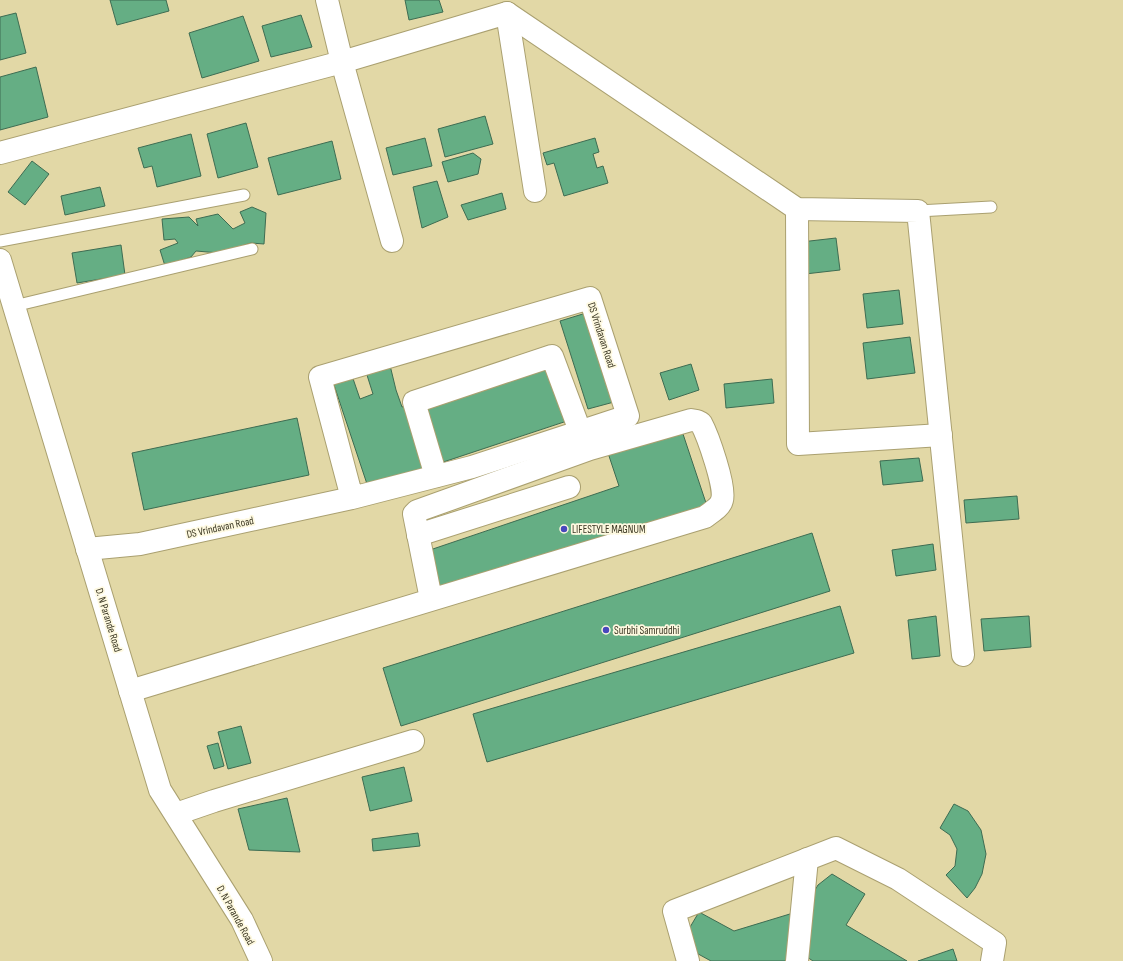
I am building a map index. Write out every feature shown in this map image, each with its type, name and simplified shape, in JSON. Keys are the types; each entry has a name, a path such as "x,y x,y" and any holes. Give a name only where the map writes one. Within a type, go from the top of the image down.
{"street":[{"path":"327,0 342,62 392,241"},
{"path":"0,153 342,62 508,13"},
{"path":"508,13 535,191"},
{"path":"508,13 797,209 918,211 963,655"},
{"path":"797,209 798,444 941,435"},
{"name":"D. N Parande Road","path":"0,260 160,790 242,920 261,961"},
{"name":"DS Vrindavan Road","path":"87,548 140,544 352,498 472,466 628,416 590,298 320,377 352,498"},
{"path":"436,476 414,402 552,356 580,431"},
{"path":"130,691 704,517 716,509 722,500 722,486 704,428 701,423 691,420 590,449 417,511 414,514 431,599"},
{"path":"418,535 568,487"},
{"path":"176,814 214,801 413,741"},
{"path":"688,961 674,911 836,848 898,879 995,943 992,961"},
{"path":"797,961 807,859"}],"lane":[{"path":"0,241 244,195"},
{"path":"918,211 991,206"},
{"path":"14,306 252,249"}],"building":[{"path":"110,0 166,0 169,11 117,25"},
{"path":"405,0 439,0 443,12 409,20"},
{"path":"16,13 26,53 0,60 0,17"},
{"path":"301,15 312,47 271,57 262,26"},
{"path":"243,16 259,61 202,78 189,33"},
{"path":"36,67 48,117 0,130 0,77"},
{"path":"485,116 493,144 445,157 438,129"},
{"path":"246,123 258,167 218,178 207,134"},
{"path":"191,134 201,176 157,187 152,166 144,168 138,148"},
{"path":"425,138 432,166 393,175 386,148"},
{"path":"595,138 599,152 593,154 597,168 603,166 608,183 564,196 554,163 547,165 543,153"},
{"path":"332,141 341,179 278,195 268,158"},
{"path":"473,153 481,159 478,174 448,182 442,162"},
{"path":"32,161 49,174 25,205 8,192"},
{"path":"437,181 448,217 422,228 413,187"},
{"path":"100,187 105,206 65,215 61,196"},
{"path":"502,193 506,209 468,220 461,205"},
{"path":"252,207 266,213 264,244 251,243 219,253 196,251 191,257 165,266 160,250 178,243 175,239 164,240 162,219 189,217 198,226 196,219 218,214 233,229 245,223 240,212"},
{"path":"836,238 840,270 805,274 801,242"},
{"path":"121,245 125,275 77,283 72,253"},
{"path":"899,290 903,324 867,328 863,294"},
{"path":"586,313 614,402 588,409 560,321"},
{"path":"910,337 915,373 867,379 863,343"},
{"path":"537,355 554,372 570,420 368,487 330,373 349,367 360,399 373,394 366,372 388,357 402,407"},
{"path":"691,364 699,390 669,400 660,373"},
{"path":"772,379 774,403 726,408 724,384"},
{"path":"297,418 309,475 144,510 132,453"},
{"name":"LIFESTYLE MAGNUM","path":"680,425 707,506 438,593 424,552 619,486 607,450"},
{"path":"919,458 923,481 883,485 880,461"},
{"path":"1017,496 1019,519 966,523 964,500"},
{"name":"Surbhi Samruddhi","path":"812,533 830,591 401,726 383,668"},
{"path":"933,544 936,570 896,576 892,550"},
{"path":"840,606 854,653 487,762 473,714"},
{"path":"936,616 940,656 912,659 908,620"},
{"path":"1029,616 1031,647 984,651 981,619"},
{"path":"241,726 251,763 228,769 218,732"},
{"path":"218,743 224,766 214,769 207,746"},
{"path":"404,767 412,801 370,811 362,777"},
{"path":"287,798 300,852 249,850 238,809"},
{"path":"954,804 968,811 981,830 986,854 982,874 975,888 967,898 946,875 955,866 957,849 950,835 940,828"},
{"path":"418,833 420,846 373,851 372,839"},
{"path":"832,874 865,894 846,925 907,961 813,961 807,957 797,961 711,961 680,944 699,912 734,931 803,910 818,885"},
{"path":"953,949 957,961 918,961"}],"place":[{"name":"LIFESTYLE MAGNUM","path":"564,529"},
{"name":"Surbhi Samruddhi","path":"606,630"}]}
